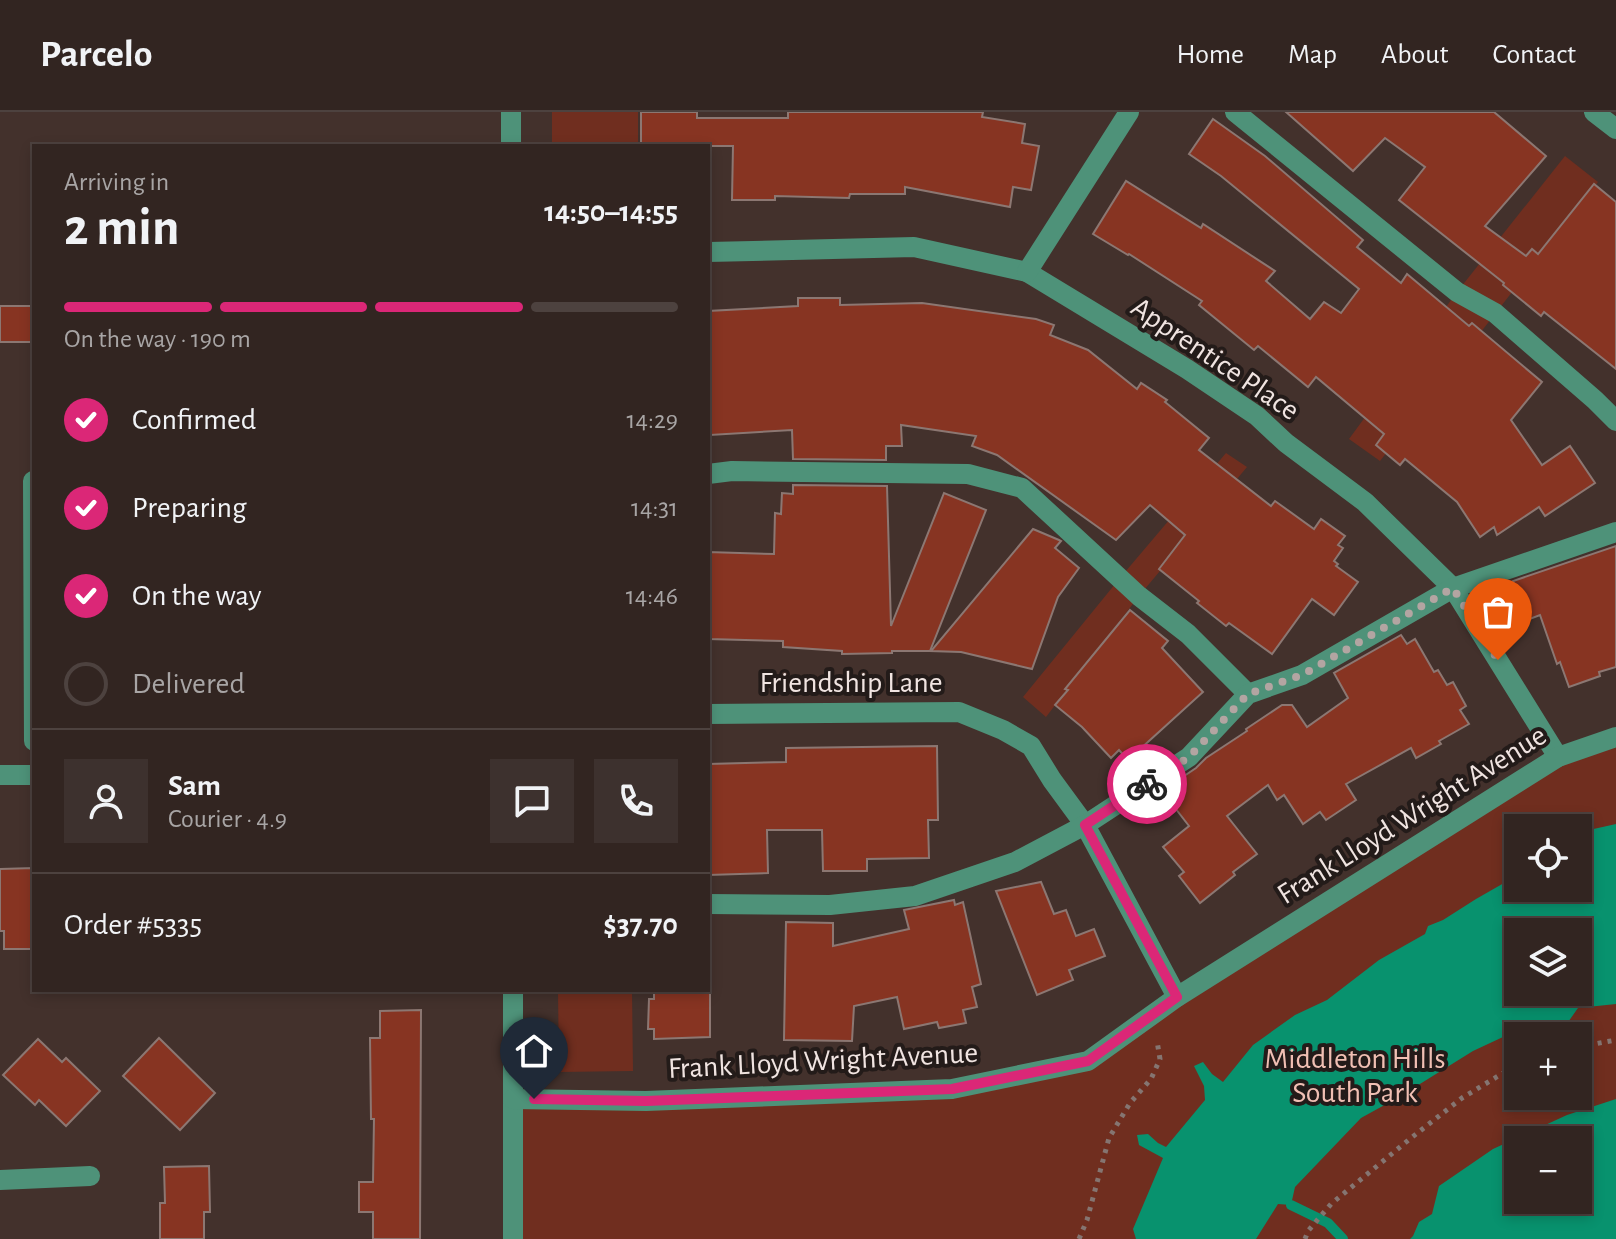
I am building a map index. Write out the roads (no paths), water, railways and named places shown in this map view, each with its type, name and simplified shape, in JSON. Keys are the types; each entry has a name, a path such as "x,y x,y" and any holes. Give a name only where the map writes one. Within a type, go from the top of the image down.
{"street":[{"path":"511,112 511,144"},
{"path":"1027,272 1129,112"},
{"path":"1235,112 1457,292 1495,313 1616,421"},
{"path":"1594,112 1616,129"},
{"name":"Apprentice Place","path":"710,252 914,247 1027,272 1187,369 1257,416 1286,443 1365,502 1453,588 1558,757"},
{"path":"710,474 732,471 968,474 1022,488 1139,596 1188,634 1248,694"},
{"path":"710,904 830,905 915,896 1015,862 1085,825 1189,757 1248,694 1302,675 1453,588 1616,532"},
{"name":"Friendship Lane","path":"710,714 959,712 1003,730 1031,746 1085,825 1177,997"},
{"name":"Frank Lloyd Wright Avenue","path":"513,1099 646,1101 952,1089 1088,1061 1177,997 1558,757 1616,737"},
{"path":"0,775 32,775"},
{"path":"513,992 513,1239"},
{"path":"0,1180 90,1176"}],"waterway":[{"path":"1291,1205 1328,1223 1343,1239"}],"park label":[{"name":"Middleton Hills South Park","path":"1355,1076"}]}
